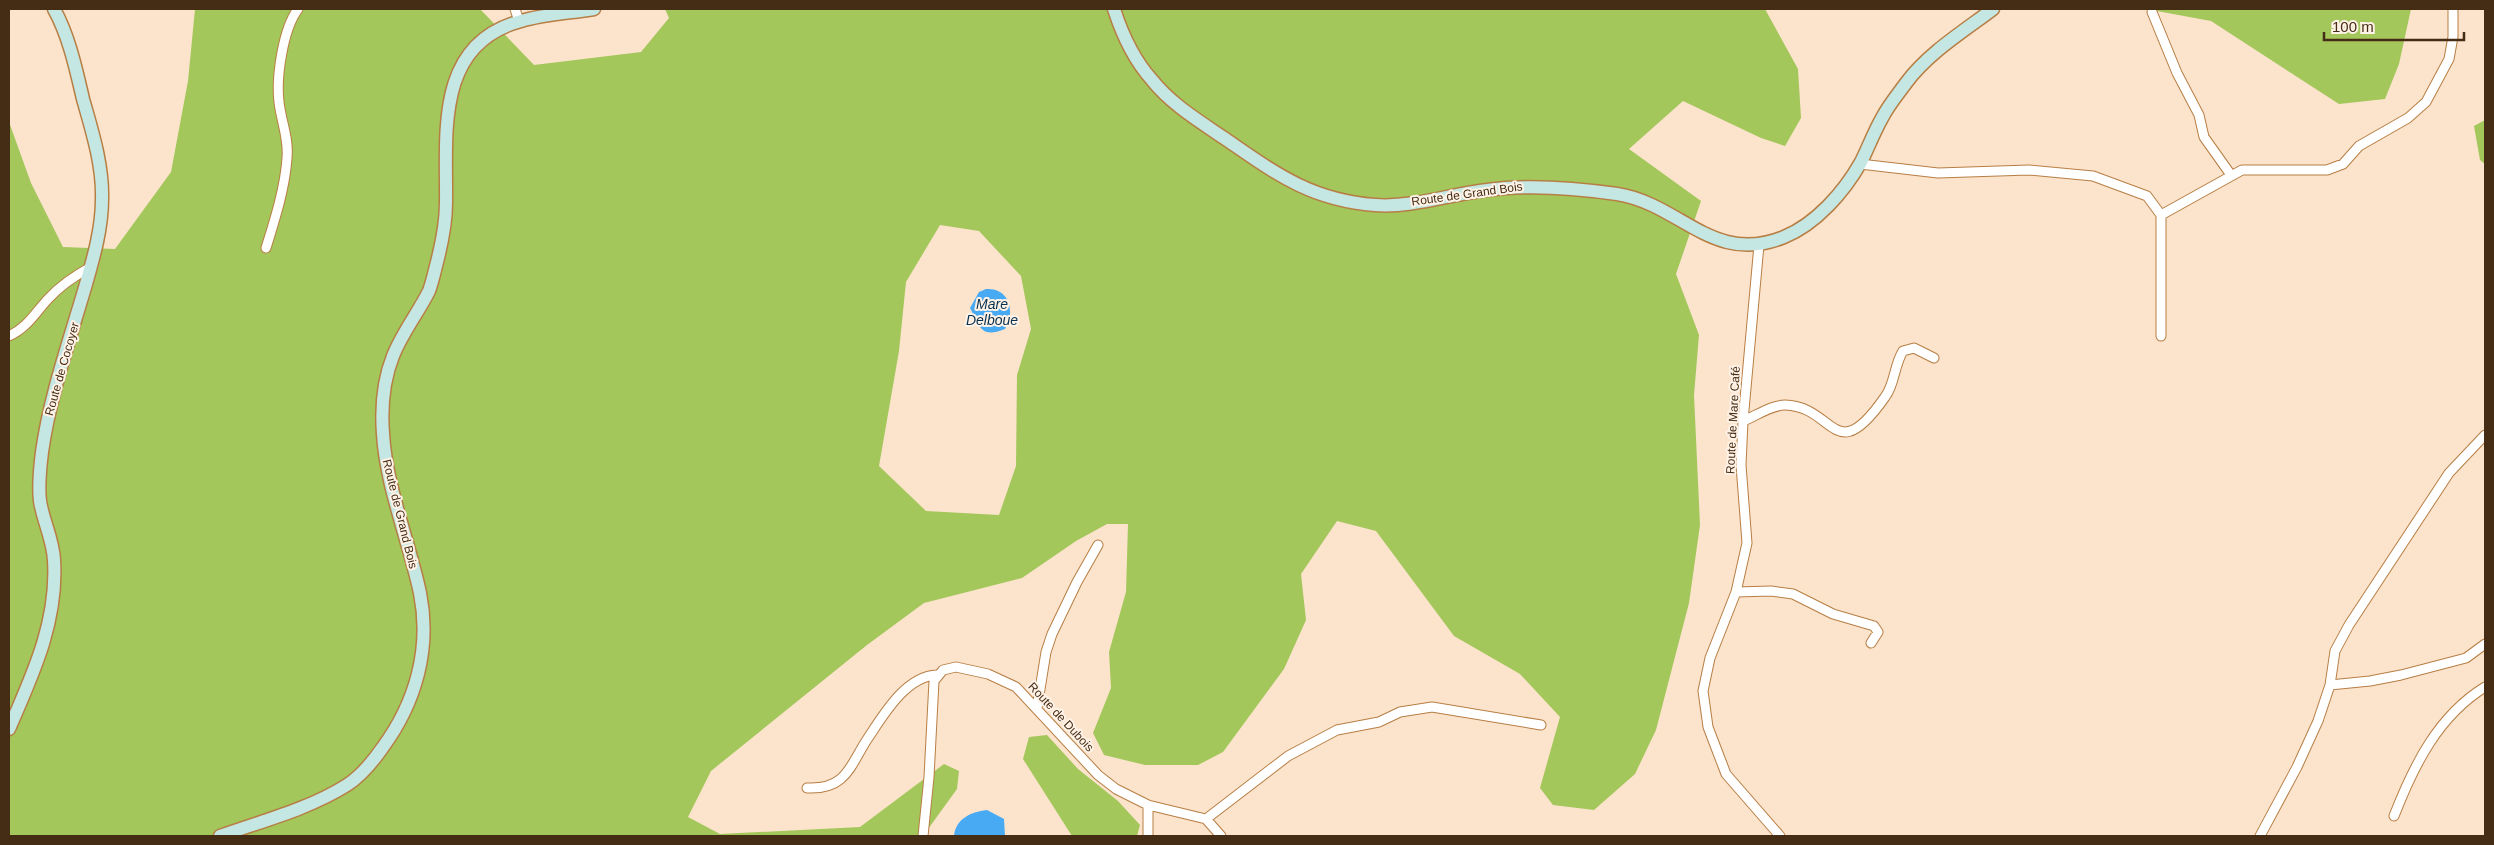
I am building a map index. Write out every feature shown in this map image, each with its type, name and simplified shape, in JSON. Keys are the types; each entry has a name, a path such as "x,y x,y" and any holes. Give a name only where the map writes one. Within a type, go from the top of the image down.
{"main road":[{"name":"Route de Cocoyer","path":"9,730 46,641 50,619 54,590 54,561 53,546 40,502 39,480 42,452 50,410 100,228 102,197 100,170 76,72 63,29 54,9"},
{"name":"Route de Grand Bois","path":"220,836 306,805 349,784 374,759 396,730 412,698 422,651 423,619 420,595 386,462 382,406 385,383 394,355 429,290 437,261 446,207 445,138 448,105 453,82 463,64 478,46 517,15 594,9"},
{"name":"Route de Grand Bois","path":"1114,9 1121,30 1144,70 1152,81 1188,114 1287,181 1330,198 1377,205 1528,186 1620,194 1654,206 1708,235 1730,244 1760,245 1787,236 1836,198 1860,164 1883,116 1909,80 1932,57 1993,9"}],"street":[{"path":"266,248 281,193 288,158 287,131 281,115 278,87 286,37 298,9"},
{"path":"2161,215 2242,170 2327,170 2343,164 2358,146 2408,118 2426,102 2448,60 2453,37 2453,9"},
{"path":"2152,12 2177,73 2199,115 2204,137 2231,175"},
{"path":"1860,164 1938,173 2029,170 2093,176 2147,196 2161,215 2161,336"},
{"name":"Route de Mare Café","path":"1760,245 1743,421 1741,465 1747,542 1736,592 1710,658 1704,691 1708,727 1726,774 1780,836"},
{"path":"9,336 28,324 46,301 69,278 90,267"},
{"path":"1743,421 1775,407 1794,406 1815,416 1838,432 1847,433 1865,421 1887,396 1903,351 1914,348 1934,358"},
{"path":"2260,836 2297,767 2318,721 2330,684 2335,651 2348,625 2449,473 2485,435"},
{"path":"1037,708 1046,652 1062,612 1098,545"},
{"path":"1736,592 1771,591 1794,594 1833,614 1874,626 1878,632 1871,642"},
{"path":"2330,684 2370,681 2401,675 2466,658 2485,644"},
{"name":"Route de Dubois","path":"807,788 822,788 848,773 867,739 909,685 922,678 937,675 943,670 956,667 988,674 1016,687 1037,708 1064,741 1098,775 1116,789 1148,805 1206,819"},
{"path":"923,836 929,777 932,704 934,682 937,675"},
{"path":"2394,816 2412,770 2444,722 2465,699 2485,686"},
{"path":"1221,836 1206,819 1288,756 1337,730 1379,722 1400,712 1432,707 1541,725"},
{"path":"1148,805 1148,836"}],"green space":[{"path":"195,9 480,9 534,65 641,52 669,18 665,9 1765,9 1798,69 1801,118 1785,146 1761,138 1683,101 1629,149 1701,201 1676,274 1699,335 1694,395 1700,525 1689,603 1656,730 1635,774 1594,810 1553,805 1540,788 1560,717 1520,674 1454,636 1376,531 1337,521 1301,574 1306,620 1284,669 1223,752 1198,765 1145,765 1104,755 1093,733 1111,688 1109,652 1126,592 1128,524 1107,524 1076,541 1022,578 924,603 867,645 711,771 688,817 720,834 860,827 944,764 959,771 957,789 923,836 9,836 9,122 31,183 63,247 115,249 171,172 188,81","holes":["940,225 979,231 1021,276 1031,329 1017,375 1016,466 999,515 926,511 879,466 899,351 906,282"]},
{"path":"2146,9 2411,9 2399,64 2385,99 2339,104 2211,21"},
{"path":"2485,120 2485,164 2480,160 2474,126"},
{"path":"1047,735 1078,769 1118,801 1140,825 1137,836 1072,836 1023,759 1029,737"}],"water":[{"name":"Mare Delboue","path":"986,289 994,289 1000,292 1005,296 1010,308 1010,315 1005,329 997,332 982,329 970,308 979,292"},
{"path":"987,810 1004,819 1005,836 954,836 955,830 965,817"}]}
